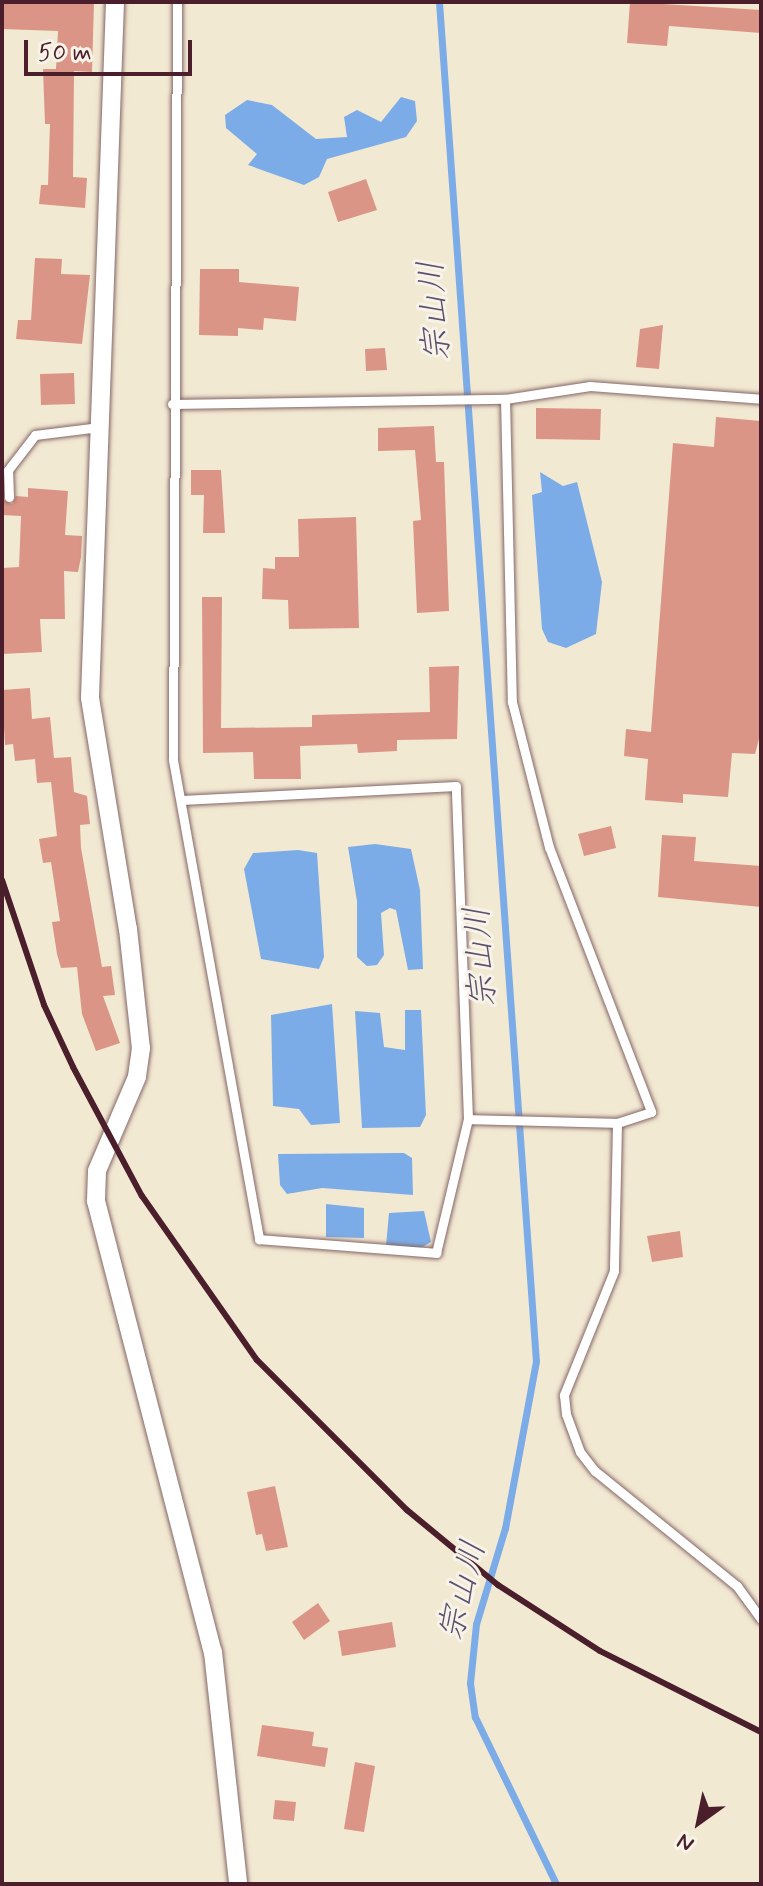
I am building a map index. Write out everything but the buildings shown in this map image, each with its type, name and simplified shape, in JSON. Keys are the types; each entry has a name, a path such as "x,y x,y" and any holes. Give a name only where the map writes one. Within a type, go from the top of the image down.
{"street":[{"path":"115,2 103,427 90,698 128,929 141,1048 137,1077 97,1171 96,1201 213,1652 238,1884"}],"lane":[{"path":"177,2 172,404 173,760 259,1239 436,1253 468,1119 456,786 181,800"},
{"path":"172,404 505,399 590,386 761,399"},
{"path":"468,1119 617,1123 651,1112 549,847 512,702 505,399"},
{"path":"9,497 8,470 35,435 103,427"},
{"path":"617,1123 614,1271 564,1395 570,1430 595,1471 737,1586 761,1619"}],"water":[{"path":"401,97 415,101 417,121 406,137 327,159 319,177 304,185 248,165 257,154 226,128 225,115 247,100 272,105 316,139 347,137 344,117 357,110 381,122"},
{"path":"540,472 563,486 577,482 602,582 596,634 566,648 548,642 542,629 532,495 542,492"},
{"path":"375,844 411,849 420,890 423,969 408,970 396,910 390,908 381,913 384,955 377,965 367,966 357,957 357,901 348,847"},
{"path":"298,850 317,853 324,957 319,969 261,959 244,869 253,853"},
{"path":"332,1004 340,1123 311,1125 299,1109 273,1106 271,1015"},
{"path":"405,1010 421,1010 426,1115 420,1127 362,1128 355,1011 380,1013 384,1047 405,1050"},
{"path":"404,1153 412,1158 413,1195 322,1188 287,1194 280,1185 278,1154"},
{"path":"326,1204 364,1208 364,1238 326,1237"},
{"path":"424,1211 431,1242 419,1249 386,1246 389,1213"}],"waterway":[{"name":"宗山川","path":"439,2 536,1361 505,1528 476,1624 470,1683 475,1717 556,1884"}],"railway":[{"path":"2,880 44,1005 73,1067 142,1196 257,1360 407,1510 498,1585 600,1651 761,1732"}]}
